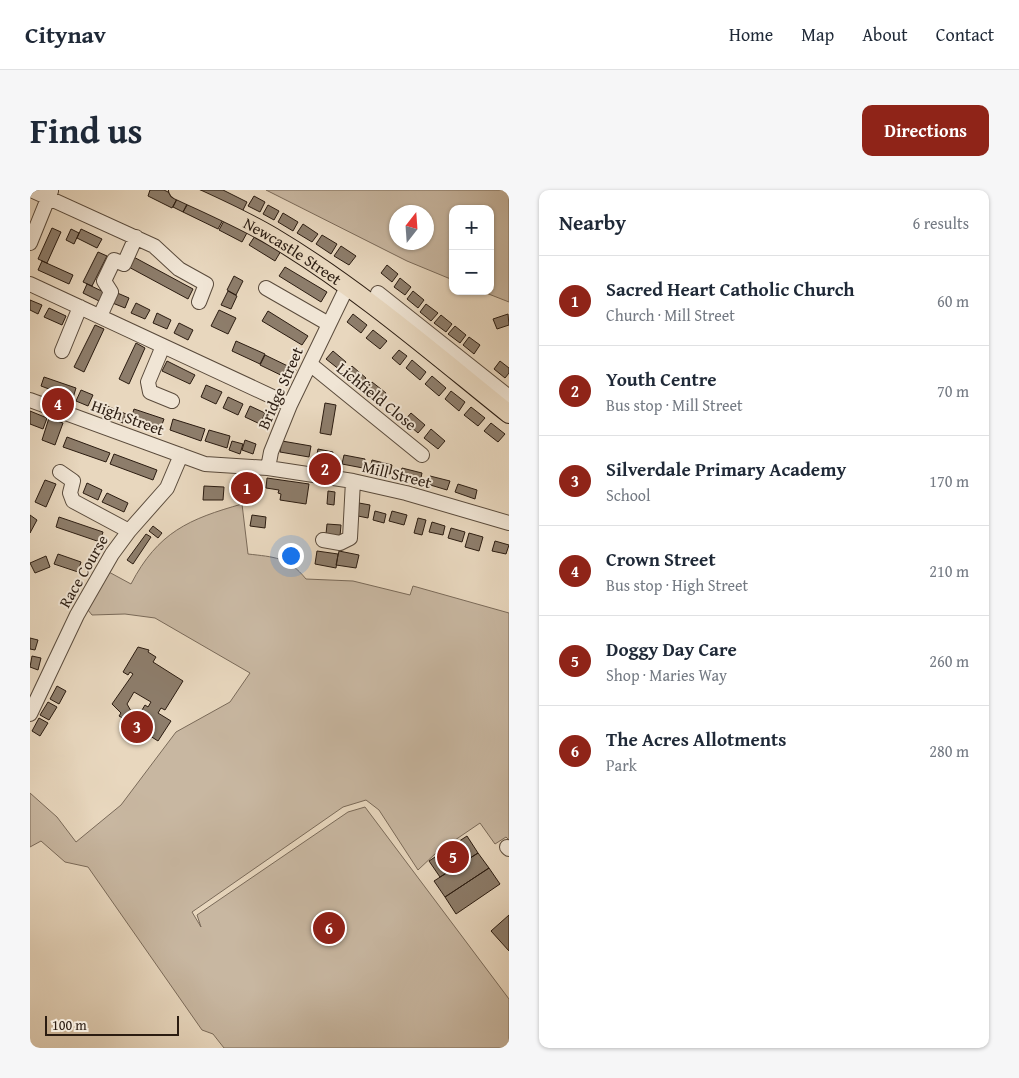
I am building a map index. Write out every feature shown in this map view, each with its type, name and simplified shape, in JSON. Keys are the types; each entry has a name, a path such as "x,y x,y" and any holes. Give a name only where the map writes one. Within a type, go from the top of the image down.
{"main road":[{"name":"Newcastle Street","path":"178,190 272,236 403,322 471,375 509,414"}],"street":[{"path":"31,190 50,194 154,246 179,269 206,284 199,302"},
{"path":"30,243 50,194"},
{"path":"100,316 111,292 104,281 114,260 124,264 136,237"},
{"path":"30,284 290,405"},
{"name":"Bridge Street","path":"268,468 271,452 290,405 327,323 347,287"},
{"path":"266,288 327,323"},
{"name":"Newcastle Street","path":"378,293 403,322"},
{"path":"62,351 80,307"},
{"path":"163,346 148,382 150,392 172,401"},
{"name":"Lichfield Close","path":"310,364 422,455"},
{"name":"Newcastle Street","path":"471,375 509,396"},
{"name":"High Street","path":"30,400 214,466"},
{"name":"Race Course","path":"30,714 77,615 112,554 129,531 167,488 181,455"},
{"name":"Mill Street","path":"214,466 268,468 353,481 406,492 509,523"},
{"path":"60,472 73,481 70,493 73,501 129,531"},
{"path":"323,540 340,543 350,538 353,481"}],"shaded area":[{"path":"266,190 509,190 509,302 491,295 494,295 494,205 449,205 449,278 407,261"},
{"path":"242,504 248,554 273,557 287,562 306,579 353,581 410,595 413,586 509,613 509,840 506,837 495,844 480,823 436,853 418,870 379,810 366,800 343,807 192,912 201,927 197,915 348,812 365,807 509,999 509,1048 224,1048 213,1034 202,1030 88,867 65,862 41,841 30,847 30,793 57,817 76,842 121,805 176,732 230,702 250,673 155,618 125,614 92,615 88,610 107,571 131,584 141,566 152,552 177,530 206,516"}],"building":[{"path":"150,190 164,190 178,197 172,208 148,196"},
{"path":"196,190 223,190 247,202 242,212"},
{"path":"254,196 265,202 260,212 248,206"},
{"path":"178,197 188,202 183,212 173,207"},
{"path":"189,202 224,218 218,229 183,212"},
{"path":"268,205 279,211 274,220 263,214"},
{"path":"283,213 298,222 293,231 278,222"},
{"path":"225,219 248,231 242,242 219,230"},
{"path":"303,224 318,234 312,242 297,233"},
{"path":"52,228 61,232 47,263 38,259"},
{"path":"71,229 79,233 74,244 66,240"},
{"path":"81,229 102,239 97,248 77,238"},
{"path":"322,235 337,244 331,254 316,244"},
{"path":"255,236 281,251 275,261 249,245"},
{"path":"341,246 356,256 349,265 334,256"},
{"path":"98,252 107,256 92,286 83,282"},
{"path":"130,255 193,289 188,299 125,265"},
{"path":"42,261 73,275 69,284 38,270"},
{"path":"387,265 398,274 392,282 381,273"},
{"path":"285,267 327,292 321,302 279,276"},
{"path":"234,276 243,281 236,295 227,290"},
{"path":"400,278 411,287 405,295 394,287"},
{"path":"87,284 108,294 103,303 83,293"},
{"path":"228,291 237,296 231,309 221,305"},
{"path":"413,291 424,300 418,308 407,299"},
{"path":"115,292 129,298 125,308 110,302"},
{"path":"30,300 42,305 38,314 30,310"},
{"path":"136,303 150,310 145,319 131,313"},
{"path":"426,304 438,313 431,321 420,312"},
{"path":"49,308 66,316 62,325 44,317"},
{"path":"219,310 236,318 228,334 211,326"},
{"path":"268,311 308,336 302,345 262,321"},
{"path":"157,313 171,320 167,329 153,323"},
{"path":"353,314 367,325 361,333 347,322"},
{"path":"508,314 509,325 497,329 493,319"},
{"path":"441,315 452,324 446,332 434,323"},
{"path":"179,323 193,330 188,340 174,333"},
{"path":"95,325 104,329 84,372 74,367"},
{"path":"455,326 466,335 460,343 448,334"},
{"path":"373,330 387,341 380,349 366,338"},
{"path":"469,337 480,345 474,354 463,345"},
{"path":"236,341 265,354 260,364 232,351"},
{"path":"136,343 145,348 129,384 119,379"},
{"path":"399,350 407,356 400,365 392,358"},
{"path":"333,351 346,362 340,370 326,359"},
{"path":"265,355 296,370 291,380 260,365"},
{"path":"412,360 426,372 420,380 406,368"},
{"path":"167,361 195,375 190,384 162,371"},
{"path":"500,361 509,368 509,373 505,378 494,369"},
{"path":"352,366 366,378 359,386 345,374"},
{"path":"432,376 446,388 439,396 425,384"},
{"path":"44,377 76,388 73,398 41,386"},
{"path":"372,382 386,393 379,401 365,390"},
{"path":"206,385 222,392 216,404 201,397"},
{"path":"81,390 93,395 88,406 76,401"},
{"path":"451,391 465,402 459,411 445,399"},
{"path":"228,397 243,404 238,415 223,408"},
{"path":"100,403 126,414 123,423 96,412"},
{"path":"325,403 336,405 331,435 320,433"},
{"path":"250,406 265,413 260,424 245,417"},
{"path":"471,407 485,418 478,426 464,415"},
{"path":"134,409 164,419 160,430 131,419"},
{"path":"30,411 47,418 43,429 30,424"},
{"path":"411,413 425,425 418,433 404,421"},
{"path":"49,418 63,423 55,445 42,440"},
{"path":"173,419 205,429 201,441 170,430"},
{"path":"491,423 505,434 498,442 484,431"},
{"path":"431,429 445,441 438,449 424,438"},
{"path":"209,430 230,436 227,448 205,441"},
{"path":"67,437 110,453 106,462 63,447"},
{"path":"245,440 256,444 253,454 242,450"},
{"path":"232,441 243,444 240,454 229,450"},
{"path":"282,441 311,446 309,457 280,452"},
{"path":"318,449 333,452 330,462 316,459"},
{"path":"114,454 157,470 153,480 110,464"},
{"path":"344,455 365,459 363,468 342,464"},
{"path":"372,460 392,465 390,474 370,469"},
{"path":"402,468 422,473 420,482 400,476"},
{"path":"430,476 450,481 447,490 427,484"},
{"path":"254,477 256,492 253,493 253,501 240,502 237,483 234,483 233,479"},
{"path":"267,478 309,484 306,504 280,500 281,494 278,493 279,490 266,488"},
{"path":"45,480 56,484 46,507 35,502"},
{"path":"87,483 102,490 98,500 83,493"},
{"path":"458,484 477,490 475,499 455,492"},
{"path":"204,486 224,487 223,500 203,500"},
{"path":"328,491 335,492 334,505 327,504"},
{"path":"107,493 128,503 124,512 102,502"},
{"path":"359,503 370,505 368,518 358,516"},
{"path":"375,511 386,514 384,523 373,520"},
{"path":"392,511 407,515 404,525 389,521"},
{"path":"30,515 37,520 30,533"},
{"path":"252,515 266,517 265,528 250,526"},
{"path":"59,517 103,532 100,542 56,527"},
{"path":"418,518 426,520 422,535 414,533"},
{"path":"432,522 445,526 443,535 429,532"},
{"path":"327,524 341,525 340,536 326,534"},
{"path":"153,526 162,533 158,538 149,531"},
{"path":"451,528 465,532 462,542 448,538"},
{"path":"469,533 483,537 479,551 465,547"},
{"path":"146,534 151,537 133,564 127,560"},
{"path":"495,541 509,545 506,554 492,551"},
{"path":"317,551 338,554 336,568 315,564"},
{"path":"339,551 359,555 356,568 336,565"},
{"path":"58,554 81,562 78,572 54,564"},
{"path":"46,556 50,567 35,573 30,563"},
{"path":"30,638 38,640 35,650 30,649"},
{"path":"138,647 149,650 148,652 156,657 153,662 183,681 165,710 161,708 158,713 171,721 158,741 133,725 145,705 148,707 151,702 134,692 127,704 131,711 126,720 119,716 121,713 112,704 133,674 130,672 128,675 123,672"},
{"path":"32,656 41,658 38,670 30,667"},
{"path":"57,686 66,691 59,704 50,699"},
{"path":"48,702 57,707 49,720 40,715"},
{"path":"39,718 48,723 40,736 32,731"},
{"path":"467,836 478,853 440,877 429,861"},
{"path":"478,853 489,868 445,897 434,881"},
{"path":"489,868 500,884 456,914 445,897"},
{"path":"509,915 509,951 491,931"}],"place":[{"name":"Crown Street","path":"58,404"},
{"name":"Youth Centre","path":"325,469"},
{"name":"Sacred Heart Catholic Church","path":"247,488"},
{"name":"Silverdale Primary Academy","path":"137,727"},
{"name":"Doggy Day Care","path":"453,857"},
{"name":"The Acres Allotments","path":"329,928"}]}
